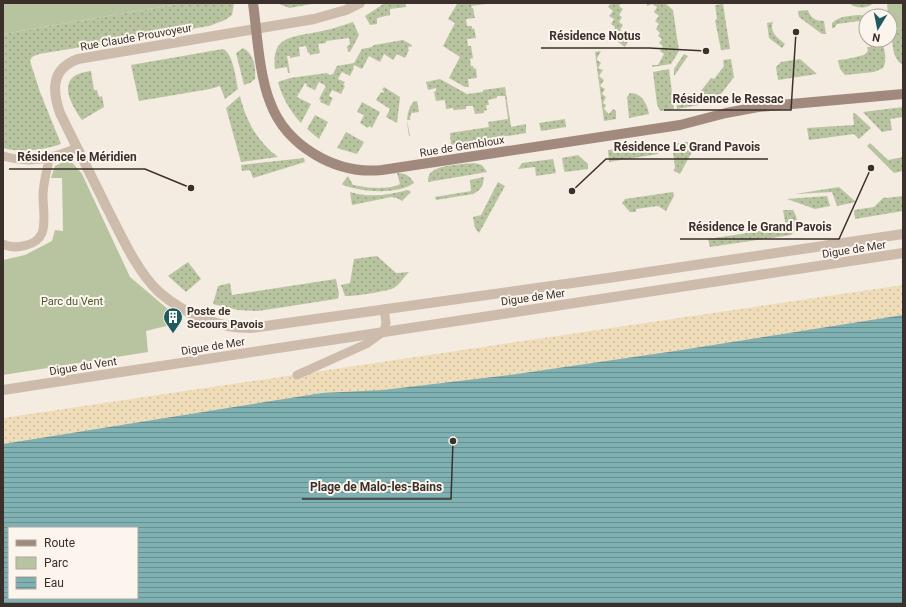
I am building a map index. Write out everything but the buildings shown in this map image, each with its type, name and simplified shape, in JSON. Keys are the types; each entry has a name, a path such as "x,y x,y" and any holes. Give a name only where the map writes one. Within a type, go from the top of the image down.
{"street":[{"name":"Rue de Gembloux","path":"253,3 267,95 274,112 295,138 315,155 330,163 355,170 382,170 663,128 758,107 903,94"},
{"name":"Rue Claude Prouvoyeur","path":"251,328 227,326 203,319 180,307 159,292 143,273 122,239 60,113 55,93 55,83 58,74 63,67 70,62 84,58 325,17 346,10 360,3"},
{"name":"Digue de Mer","path":"251,328 608,278 903,234"},
{"name":"Digue de Mer","path":"167,365 903,253"},
{"name":"Digue du Vent","path":"3,390 167,365"}],"lane":[{"path":"3,156 28,160 49,159 77,148"},
{"path":"3,244 11,247 23,246 37,240 42,233 44,187 49,159"},
{"path":"297,375 366,344 384,331 386,323 384,309"}],"green space":[{"path":"3,3 184,3 3,34"},
{"path":"184,3 234,3 232,15 225,20 209,26 39,54 32,57 30,61 40,92 61,144 32,150 10,150 3,148 3,34"},
{"path":"276,3 317,3 290,8"},
{"path":"385,3 405,3 406,7 390,9 390,15 377,18 377,24 370,25 365,16"},
{"path":"611,3 621,3 619,6 623,9 619,15 622,17 619,22 623,25 620,30 625,33 622,38 628,42 625,47 614,39 617,35 613,31 615,27 611,24 614,19 609,16 613,11 608,7"},
{"path":"647,3 665,3 673,10 679,51 671,64 652,67 652,65 658,65 664,54 660,51 663,46 659,43 662,39 658,36 660,33 656,29 659,24 655,21 659,16 654,12 657,7 652,4 647,6"},
{"path":"848,3 874,3 867,7 861,8"},
{"path":"887,3 903,3 903,28 898,29 898,8 887,8"},
{"path":"457,4 486,4 471,6 473,8 475,18 466,19 467,26 472,26 472,29 474,28 476,38 467,39 468,46 471,46 473,58 470,59 471,66 473,66 474,69 476,68 477,78 468,79 469,87 465,87 449,78 460,57 443,46 455,23 448,19"},
{"path":"723,4 730,49 721,50 715,20 717,19 715,5"},
{"path":"808,10 810,15 814,18 824,21 826,34 822,34 799,17 798,11"},
{"path":"858,15 858,21 837,24 834,28 832,28 832,23 844,17"},
{"path":"353,22 359,35 350,52 348,52 347,46 350,45 349,38 326,41 326,43 318,44 320,53 310,55 306,46 299,47 300,56 290,58 290,56 287,56 290,73 288,73 287,67 275,69 276,50 285,40 299,35 326,30"},
{"path":"773,22 773,32 785,44 782,48 769,38 767,23"},
{"path":"903,28 903,65 894,54 893,48 898,48 898,29"},
{"path":"403,40 412,45 411,47 409,46 409,50 405,58 397,54 393,60 384,54 380,62 369,56 362,69 354,65 350,76 342,72 338,79 345,82 343,85 345,86 341,94 332,90 329,96 333,98 329,106 320,102 321,100 319,99 326,86 319,82 315,90 306,86 307,84 305,83 297,97 311,104 301,123 293,114 284,98 278,82 290,78 327,73 330,75 333,74 337,66 354,63 362,49 372,47 374,45"},
{"path":"243,48 252,57 255,66 255,79 244,85 236,53"},
{"path":"867,48 884,48 885,62 883,68 874,72 845,75 840,69 838,60 864,55 868,51"},
{"path":"223,49 232,61 238,89 225,99 220,86 139,101 131,65"},
{"path":"601,51 597,60 601,63 598,68 603,70 599,76 604,80 600,86 605,89 602,94 606,97 603,103 606,105 604,109 609,114 613,109 616,111 616,119 604,121 595,52"},
{"path":"684,54 688,56 674,76 674,69"},
{"path":"731,59 734,77 717,99 708,98 699,105 677,109 676,99 697,96 711,78 714,79 724,66 723,60"},
{"path":"800,59 817,74 778,80 776,67 781,62"},
{"path":"669,69 674,109 660,111 657,104 653,72"},
{"path":"91,71 94,90 97,90 99,97 102,96 104,107 82,120 69,97 69,83 80,73"},
{"path":"440,79 467,94 505,87 511,127 526,124 526,133 451,145 450,133 489,127 488,122 508,119 505,96 497,96 497,98 488,100 489,105 486,105 487,110 484,111 484,113 475,114 473,106 466,106 466,109 446,109 445,100 436,101 434,92 436,91 436,88 428,90 426,82"},
{"path":"384,87 400,97 397,123 386,117 390,109 376,100 381,92 383,93 384,91 382,90"},
{"path":"630,93 634,93 641,97 647,106 649,114 629,118 627,97"},
{"path":"240,96 242,105 253,130 264,144 278,157 241,162 226,108"},
{"path":"417,101 419,112 411,113 410,120 407,120 410,106 413,102"},
{"path":"362,102 380,112 372,128 369,126 368,128 360,123 364,115 357,112"},
{"path":"903,107 903,117 890,119 892,130 882,132 863,112"},
{"path":"853,113 855,113 871,128 859,139 854,134 809,140 807,128 854,125"},
{"path":"315,115 328,122 319,139 307,129"},
{"path":"565,119 566,127 541,131 539,123"},
{"path":"346,132 364,142 357,154 337,148"},
{"path":"687,142 695,146 680,174 674,171 675,167 672,144"},
{"path":"655,143 657,145 658,154 609,162 608,150"},
{"path":"870,143 888,160 903,157 903,171 894,173 867,146"},
{"path":"578,155 588,164 588,169 565,172 562,158"},
{"path":"304,158 305,162 253,178 250,170 242,171 241,165"},
{"name":"Parc du Vent","path":"69,159 82,174 130,277 169,310 170,325 146,331 148,352 3,375 3,260 25,255 52,241 55,230 63,231 62,178 51,178 55,166"},
{"path":"553,159 556,173 536,176 535,167 518,169 522,163"},
{"path":"474,163 482,165 487,172 428,182 430,174 441,167"},
{"path":"397,173 407,175 414,183 407,187 389,191 369,191 342,184 348,176 353,185 371,188 396,186 400,184"},
{"path":"484,177 481,187 473,194 436,200 435,197 471,191 470,180"},
{"path":"498,182 505,186 479,233 475,228 473,217 481,215"},
{"path":"839,187 856,202 837,206 832,192 795,194"},
{"path":"408,190 411,192 402,201 391,197 352,205 350,192 364,195 379,195"},
{"path":"673,192 674,196 666,211 658,206 636,209 636,212 630,212 622,203 625,199"},
{"path":"827,196 830,206 815,209 787,199"},
{"path":"903,196 903,211 855,219 854,210 874,207 884,197"},
{"path":"783,210 793,210 796,217 797,226 791,235 710,247 708,239 786,227"},
{"path":"377,256 396,273 409,272 394,288 370,294 345,296 341,285 350,283 354,259"},
{"path":"188,262 201,279 186,292 168,276"},
{"path":"336,279 339,294 338,298 336,299 258,311 238,310 213,304 218,286 230,283 232,295"}],"sand":[{"path":"903,285 903,464 138,528 8,527 3,591 3,418"}],"water":[{"path":"903,315 903,604 3,604 3,444 322,393 383,390 510,375"}],"place":[{"name":"Résidence le Ressac","path":"796,32"},
{"name":"Résidence Notus","path":"706,51"},
{"name":"Résidence le Grand Pavois","path":"871,168"},
{"name":"Résidence le Méridien","path":"191,188"},
{"name":"Résidence Le Grand Pavois","path":"572,191"},
{"name":"Poste de Secours Pavois","path":"173,334"},
{"name":"Plage de Malo-les-Bains","path":"453,441"}]}
